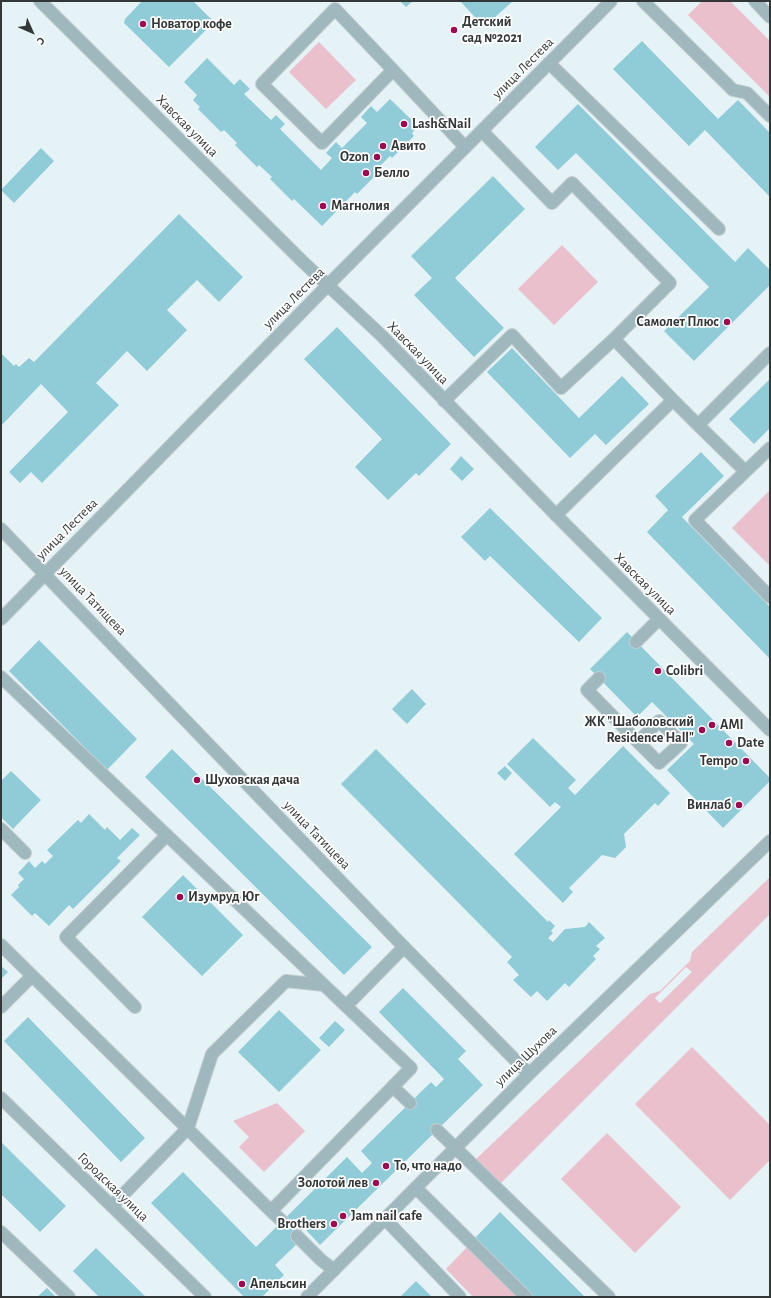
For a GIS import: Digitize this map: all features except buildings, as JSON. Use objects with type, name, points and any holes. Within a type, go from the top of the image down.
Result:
[{"type":"street","name":"Хавская улица","points":[[40,1],[272,231],[383,337],[556,515],[770,730]]},
{"type":"street","name":"улица Лестева","points":[[1,618],[328,285],[611,1]]},
{"type":"street","points":[[643,1],[733,90],[747,93],[770,116]]},
{"type":"street","points":[[755,1],[770,17]]},
{"type":"street","points":[[393,70],[322,143],[262,84],[335,9],[393,70],[465,148]]},
{"type":"street","points":[[550,63],[719,229]]},
{"type":"street","points":[[444,401],[512,336],[562,388],[670,283],[572,183],[552,203],[482,131]]},
{"type":"street","points":[[614,339],[672,400],[745,471]]},
{"type":"street","points":[[698,425],[770,353]]},
{"type":"street","points":[[556,515],[672,400]]},
{"type":"street","points":[[770,448],[695,520],[770,597]]},
{"type":"street","name":"улица Татищева","points":[[1,529],[404,947],[529,1074]]},
{"type":"street","points":[[636,642],[659,619]]},
{"type":"street","points":[[1,677],[411,1068],[271,1211]]},
{"type":"street","points":[[599,678],[587,690],[638,742]]},
{"type":"street","points":[[1,830],[25,853]]},
{"type":"street","points":[[135,1007],[66,937],[167,835]]},
{"type":"street","name":"улица Шухова","points":[[307,1297],[529,1074],[770,840]]},
{"type":"street","points":[[1,945],[282,1221]]},
{"type":"street","points":[[346,1006],[404,947]]},
{"type":"street","points":[[1,1007],[32,976]]},
{"type":"street","points":[[112,1206],[188,1128],[212,1054],[286,981],[324,985]]},
{"type":"street","points":[[393,1087],[410,1103]]},
{"type":"street","name":"Городская улица","points":[[1,1098],[205,1297]]},
{"type":"street","points":[[437,1130],[608,1297]]},
{"type":"street","points":[[416,1188],[526,1297]]},
{"type":"street","points":[[385,1219],[460,1297]]},
{"type":"street","points":[[1,1232],[69,1297]]},
{"type":"street","points":[[297,1236],[321,1260],[334,1270]]},
{"type":"shaded area","points":[[702,1],[730,1],[770,41],[770,97],[688,15]]},
{"type":"shaded area","points":[[319,42],[356,80],[326,109],[289,72]]},
{"type":"shaded area","points":[[562,245],[598,282],[554,325],[518,289]]},
{"type":"shaded area","points":[[770,490],[770,566],[732,528]]},
{"type":"shaded area","points":[[770,877],[770,914],[500,1184],[476,1159],[650,994],[660,991],[690,961],[692,952]],"holes":[[[686,967],[692,972],[660,1003],[655,998]]]},
{"type":"shaded area","points":[[692,1047],[770,1125],[770,1160],[730,1200],[635,1104]]},
{"type":"shaded area","points":[[277,1103],[305,1131],[264,1172],[239,1147],[249,1137],[233,1121]]},
{"type":"shaded area","points":[[607,1133],[681,1207],[635,1253],[561,1179]]},
{"type":"shaded area","points":[[467,1247],[517,1297],[473,1297],[446,1269]]},
{"type":"place","name":"Новатор кофе","points":[[143,24]]},
{"type":"place","name":"Детский сад №2021","points":[[454,30]]},
{"type":"place","name":"Lash&Nail","points":[[404,124]]},
{"type":"place","name":"Авито","points":[[383,146]]},
{"type":"place","name":"Ozon","points":[[377,157]]},
{"type":"place","name":"Белло","points":[[366,173]]},
{"type":"place","name":"Магнолия","points":[[323,206]]},
{"type":"place","name":"Самолет Плюс","points":[[727,322]]},
{"type":"place","name":"Colibri","points":[[658,671]]},
{"type":"place","name":"AMI","points":[[712,725]]},
{"type":"place","name":"ЖК \"Шаболовский Residence Hall\"","points":[[702,730]]},
{"type":"place","name":"Date","points":[[729,743]]},
{"type":"place","name":"Tempo","points":[[746,761]]},
{"type":"place","name":"Шуховская дача","points":[[197,780]]},
{"type":"place","name":"Винлаб","points":[[739,805]]},
{"type":"place","name":"Изумруд Юг","points":[[180,897]]},
{"type":"place","name":"То, что надо","points":[[386,1166]]},
{"type":"place","name":"Золотой лев","points":[[376,1183]]},
{"type":"place","name":"Jam nail cafe","points":[[343,1216]]},
{"type":"place","name":"Brothers","points":[[334,1224]]},
{"type":"place","name":"Апельсин","points":[[242,1284]]}]
